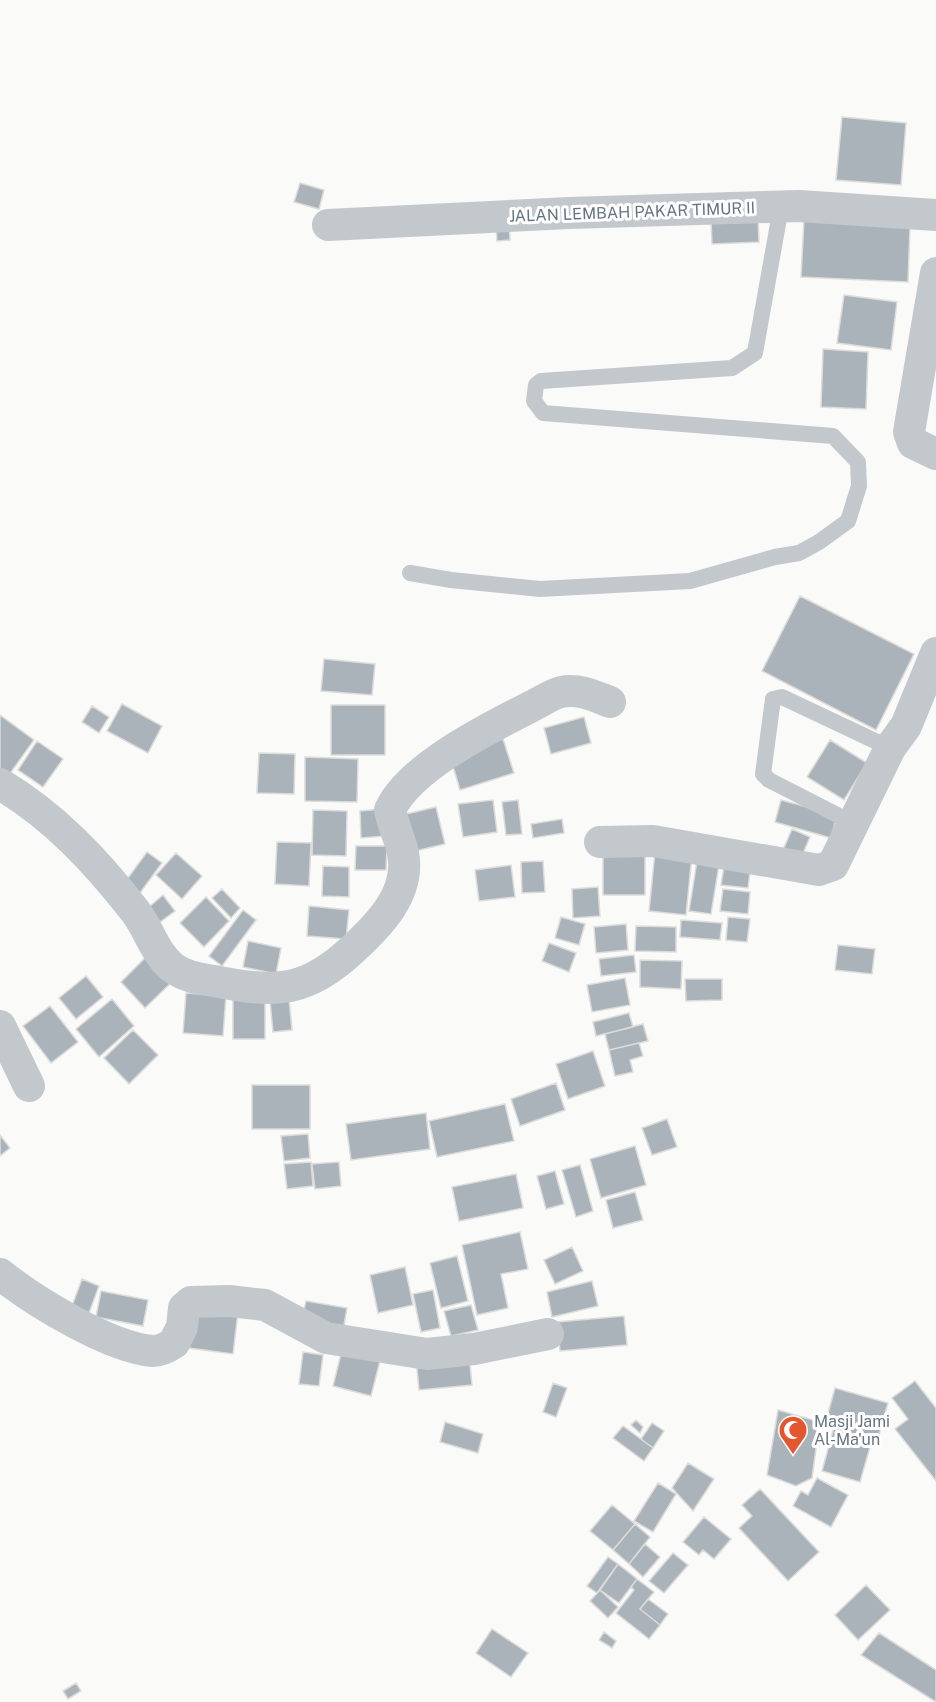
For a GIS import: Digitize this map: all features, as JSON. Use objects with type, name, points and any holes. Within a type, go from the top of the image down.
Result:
[{"type":"street","name":"JALAN LEMBAH PAKAR TIMUR II","points":[[328,225],[569,213],[781,207],[848,207],[936,214]]},
{"type":"street","points":[[936,273],[909,432],[913,443],[936,454]]},
{"type":"street","points":[[600,842],[653,841],[819,870],[833,865],[855,824],[890,748],[906,726],[936,653]]},
{"type":"street","points":[[0,784],[47,814],[82,850],[126,899],[141,919],[157,950],[175,969],[188,976],[204,980],[282,989],[304,982],[350,952],[380,924],[392,906],[402,886],[404,870],[403,854],[390,810],[396,797],[425,770],[467,741],[561,692],[582,692],[610,702]]},
{"type":"street","points":[[0,1026],[29,1086]]},
{"type":"street","points":[[0,1274],[73,1321],[128,1344],[154,1351],[174,1342],[182,1327],[184,1308],[191,1302],[229,1301],[265,1305],[326,1338],[408,1352],[449,1353],[548,1334]]},
{"type":"lane","points":[[410,573],[451,580],[540,589],[690,581],[775,557],[799,554],[848,521],[859,486],[858,462],[833,436],[543,412],[534,402],[536,385],[541,381],[732,368],[746,361],[755,353],[781,207]]},
{"type":"lane","points":[[855,824],[769,780],[763,774],[773,699],[782,697],[890,748]]},
{"type":"building","points":[[842,117],[906,123],[901,185],[836,180]]},
{"type":"building","points":[[300,183],[324,190],[319,209],[294,202]]},
{"type":"building","points":[[758,218],[759,242],[712,244],[711,220]]},
{"type":"building","points":[[804,220],[910,225],[908,282],[801,277]]},
{"type":"building","points":[[509,224],[510,240],[497,241],[496,225]]},
{"type":"building","points":[[844,295],[897,302],[891,350],[837,343]]},
{"type":"building","points":[[823,349],[868,352],[866,409],[821,407]]},
{"type":"building","points":[[800,596],[914,654],[876,730],[762,671]]},
{"type":"building","points":[[324,659],[375,664],[372,695],[321,691]]},
{"type":"building","points":[[122,704],[162,726],[148,753],[107,731]]},
{"type":"building","points":[[331,705],[385,705],[385,755],[331,755]]},
{"type":"building","points":[[92,706],[109,717],[99,733],[82,722]]},
{"type":"building","points":[[0,715],[34,740],[6,779],[0,774]]},
{"type":"building","points":[[584,717],[591,743],[551,754],[544,728]]},
{"type":"building","points":[[503,739],[514,773],[460,790],[450,756]]},
{"type":"building","points":[[830,740],[867,763],[844,800],[807,777]]},
{"type":"building","points":[[37,741],[63,759],[43,787],[18,770]]},
{"type":"building","points":[[259,753],[295,754],[294,794],[257,793]]},
{"type":"building","points":[[305,757],[358,759],[357,802],[305,801]]},
{"type":"building","points":[[493,800],[497,832],[463,837],[458,804]]},
{"type":"building","points":[[518,800],[522,834],[506,835],[502,802]]},
{"type":"building","points":[[781,800],[837,815],[831,838],[775,822]]},
{"type":"building","points":[[436,807],[445,844],[411,852],[402,815]]},
{"type":"building","points":[[383,809],[385,836],[361,838],[360,811]]},
{"type":"building","points":[[313,810],[347,811],[346,856],[312,855]]},
{"type":"building","points":[[562,819],[564,833],[533,838],[531,824]]},
{"type":"building","points":[[792,829],[810,837],[801,858],[783,850]]},
{"type":"building","points":[[277,842],[311,843],[309,886],[275,884]]},
{"type":"building","points":[[356,846],[387,846],[386,870],[355,870]]},
{"type":"building","points":[[147,852],[162,863],[140,893],[125,882]]},
{"type":"building","points":[[603,852],[645,852],[645,895],[603,895]]},
{"type":"building","points":[[655,852],[692,855],[686,915],[649,911]]},
{"type":"building","points":[[176,853],[202,876],[182,899],[156,875]]},
{"type":"building","points":[[698,855],[720,859],[711,914],[689,911]]},
{"type":"building","points":[[725,860],[751,864],[748,888],[721,885]]},
{"type":"building","points":[[543,861],[545,892],[522,893],[521,862]]},
{"type":"building","points":[[511,865],[515,897],[479,901],[475,870]]},
{"type":"building","points":[[323,866],[349,867],[349,897],[322,896]]},
{"type":"building","points":[[598,887],[600,916],[573,918],[572,889]]},
{"type":"building","points":[[222,889],[240,908],[231,918],[212,898]]},
{"type":"building","points":[[723,889],[750,892],[748,914],[720,911]]},
{"type":"building","points":[[163,895],[175,911],[160,922],[149,907]]},
{"type":"building","points":[[206,897],[229,921],[204,947],[180,923]]},
{"type":"building","points":[[309,906],[349,910],[346,939],[307,936]]},
{"type":"building","points":[[243,910],[256,920],[222,966],[209,956]]},
{"type":"building","points":[[561,917],[585,924],[579,945],[555,938]]},
{"type":"building","points":[[728,917],[750,919],[747,942],[726,940]]},
{"type":"building","points":[[681,920],[722,923],[720,940],[680,937]]},
{"type":"building","points":[[626,924],[628,950],[596,953],[594,927]]},
{"type":"building","points":[[636,926],[676,927],[676,952],[635,951]]},
{"type":"building","points":[[248,941],[281,948],[276,974],[243,967]]},
{"type":"building","points":[[549,943],[576,953],[569,972],[542,961]]},
{"type":"building","points":[[838,945],[875,949],[872,974],[835,970]]},
{"type":"building","points":[[151,952],[176,978],[145,1008],[121,982]]},
{"type":"building","points":[[634,955],[636,972],[601,976],[599,959]]},
{"type":"building","points":[[640,960],[682,961],[681,989],[640,987]]},
{"type":"building","points":[[86,976],[103,997],[76,1019],[59,998]]},
{"type":"building","points":[[625,978],[630,1005],[592,1012],[587,985]]},
{"type":"building","points":[[685,979],[722,979],[722,1000],[686,1001]]},
{"type":"building","points":[[186,993],[226,996],[223,1036],[183,1033]]},
{"type":"building","points":[[233,998],[265,998],[265,1039],[233,1039]]},
{"type":"building","points":[[112,999],[134,1026],[99,1057],[76,1029]]},
{"type":"building","points":[[289,999],[292,1030],[273,1032],[270,1001]]},
{"type":"building","points":[[50,1006],[78,1042],[51,1063],[23,1026]]},
{"type":"building","points":[[629,1013],[633,1027],[596,1036],[593,1022]]},
{"type":"building","points":[[643,1024],[648,1041],[609,1050],[605,1034]]},
{"type":"building","points":[[133,1030],[158,1055],[129,1084],[104,1058]]},
{"type":"building","points":[[639,1043],[643,1056],[630,1060],[633,1072],[615,1076],[609,1050]]},
{"type":"building","points":[[593,1051],[605,1086],[568,1099],[556,1064]]},
{"type":"building","points":[[556,1083],[565,1110],[520,1126],[511,1099]]},
{"type":"building","points":[[252,1085],[310,1085],[310,1129],[252,1129]]},
{"type":"building","points":[[505,1104],[514,1141],[437,1157],[429,1121]]},
{"type":"building","points":[[426,1113],[430,1149],[351,1160],[346,1124]]},
{"type":"building","points":[[667,1119],[677,1147],[652,1155],[642,1128]]},
{"type":"building","points":[[308,1134],[310,1158],[284,1161],[281,1136]]},
{"type":"building","points":[[0,1135],[10,1148],[0,1156]]},
{"type":"building","points":[[635,1146],[646,1185],[601,1198],[590,1159]]},
{"type":"building","points":[[311,1162],[313,1186],[287,1189],[284,1164]]},
{"type":"building","points":[[339,1162],[341,1186],[315,1189],[312,1164]]},
{"type":"building","points":[[580,1165],[593,1211],[576,1217],[562,1170]]},
{"type":"building","points":[[555,1171],[564,1204],[546,1209],[537,1176]]},
{"type":"building","points":[[516,1174],[523,1208],[459,1221],[452,1187]]},
{"type":"building","points":[[635,1192],[643,1220],[613,1228],[606,1200]]},
{"type":"building","points":[[520,1232],[528,1269],[501,1274],[508,1308],[477,1315],[462,1245]]},
{"type":"building","points":[[572,1247],[583,1271],[555,1284],[544,1260]]},
{"type":"building","points":[[457,1256],[468,1301],[441,1308],[430,1263]]},
{"type":"building","points":[[405,1267],[413,1305],[378,1313],[370,1275]]},
{"type":"building","points":[[82,1279],[99,1286],[89,1313],[72,1306]]},
{"type":"building","points":[[592,1281],[598,1306],[552,1317],[547,1292]]},
{"type":"building","points":[[433,1290],[440,1328],[421,1332],[413,1294]]},
{"type":"building","points":[[101,1291],[148,1300],[143,1326],[96,1317]]},
{"type":"building","points":[[306,1301],[347,1308],[343,1331],[301,1323]]},
{"type":"building","points":[[471,1305],[478,1330],[451,1336],[444,1311]]},
{"type":"building","points":[[187,1308],[238,1312],[233,1354],[182,1347]]},
{"type":"building","points":[[624,1316],[627,1345],[560,1351],[557,1322]]},
{"type":"building","points":[[342,1350],[380,1361],[371,1396],[333,1386]]},
{"type":"building","points":[[303,1352],[323,1355],[319,1386],[299,1384]]},
{"type":"building","points":[[469,1355],[472,1385],[419,1390],[416,1359]]},
{"type":"building","points":[[915,1381],[936,1408],[936,1481],[895,1429],[908,1419],[892,1398]]},
{"type":"building","points":[[553,1383],[567,1388],[556,1417],[543,1412]]},
{"type":"building","points":[[835,1388],[888,1403],[877,1442],[872,1440],[860,1482],[822,1471],[834,1427],[825,1424]]},
{"type":"building","name":"Masji Jami Al-Ma'un","points":[[778,1410],[813,1420],[818,1434],[812,1478],[796,1486],[767,1475]]},
{"type":"building","points":[[636,1420],[643,1427],[640,1433],[631,1425]]},
{"type":"building","points":[[445,1422],[483,1434],[478,1453],[440,1442]]},
{"type":"building","points":[[652,1423],[664,1431],[653,1448],[641,1439]]},
{"type":"building","points":[[623,1426],[653,1448],[644,1461],[613,1438]]},
{"type":"building","points":[[688,1463],[714,1479],[693,1511],[672,1488]]},
{"type":"building","points":[[817,1478],[848,1495],[831,1527],[793,1506],[801,1491],[808,1495]]},
{"type":"building","points":[[658,1483],[676,1494],[653,1532],[634,1521]]},
{"type":"building","points":[[760,1489],[819,1552],[788,1581],[739,1528],[752,1516],[742,1505]]},
{"type":"building","points":[[612,1505],[635,1524],[613,1550],[590,1531]]},
{"type":"building","points":[[704,1517],[731,1539],[714,1559],[703,1550],[699,1555],[683,1542]]},
{"type":"building","points":[[635,1524],[650,1537],[629,1564],[613,1550]]},
{"type":"building","points":[[645,1544],[660,1557],[643,1577],[629,1564]]},
{"type":"building","points":[[673,1553],[688,1565],[664,1593],[649,1581]]},
{"type":"building","points":[[608,1557],[618,1564],[597,1593],[587,1586]]},
{"type":"building","points":[[618,1564],[637,1579],[619,1603],[600,1590]]},
{"type":"building","points":[[637,1579],[654,1592],[640,1609],[660,1625],[649,1639],[616,1613],[634,1590],[631,1587]]},
{"type":"building","points":[[866,1585],[890,1610],[858,1640],[835,1615]]},
{"type":"building","points":[[600,1590],[618,1607],[608,1618],[590,1601]]},
{"type":"building","points":[[648,1599],[668,1614],[660,1625],[640,1609]]},
{"type":"building","points":[[492,1629],[528,1653],[511,1677],[476,1653]]},
{"type":"building","points":[[604,1632],[616,1641],[612,1648],[599,1640]]},
{"type":"building","points":[[879,1633],[936,1670],[936,1702],[861,1655]]},
{"type":"building","points":[[76,1683],[81,1691],[68,1699],[63,1691]]},
{"type":"place","name":"Masji Jami Al-Ma'un","points":[[793,1456]]}]
